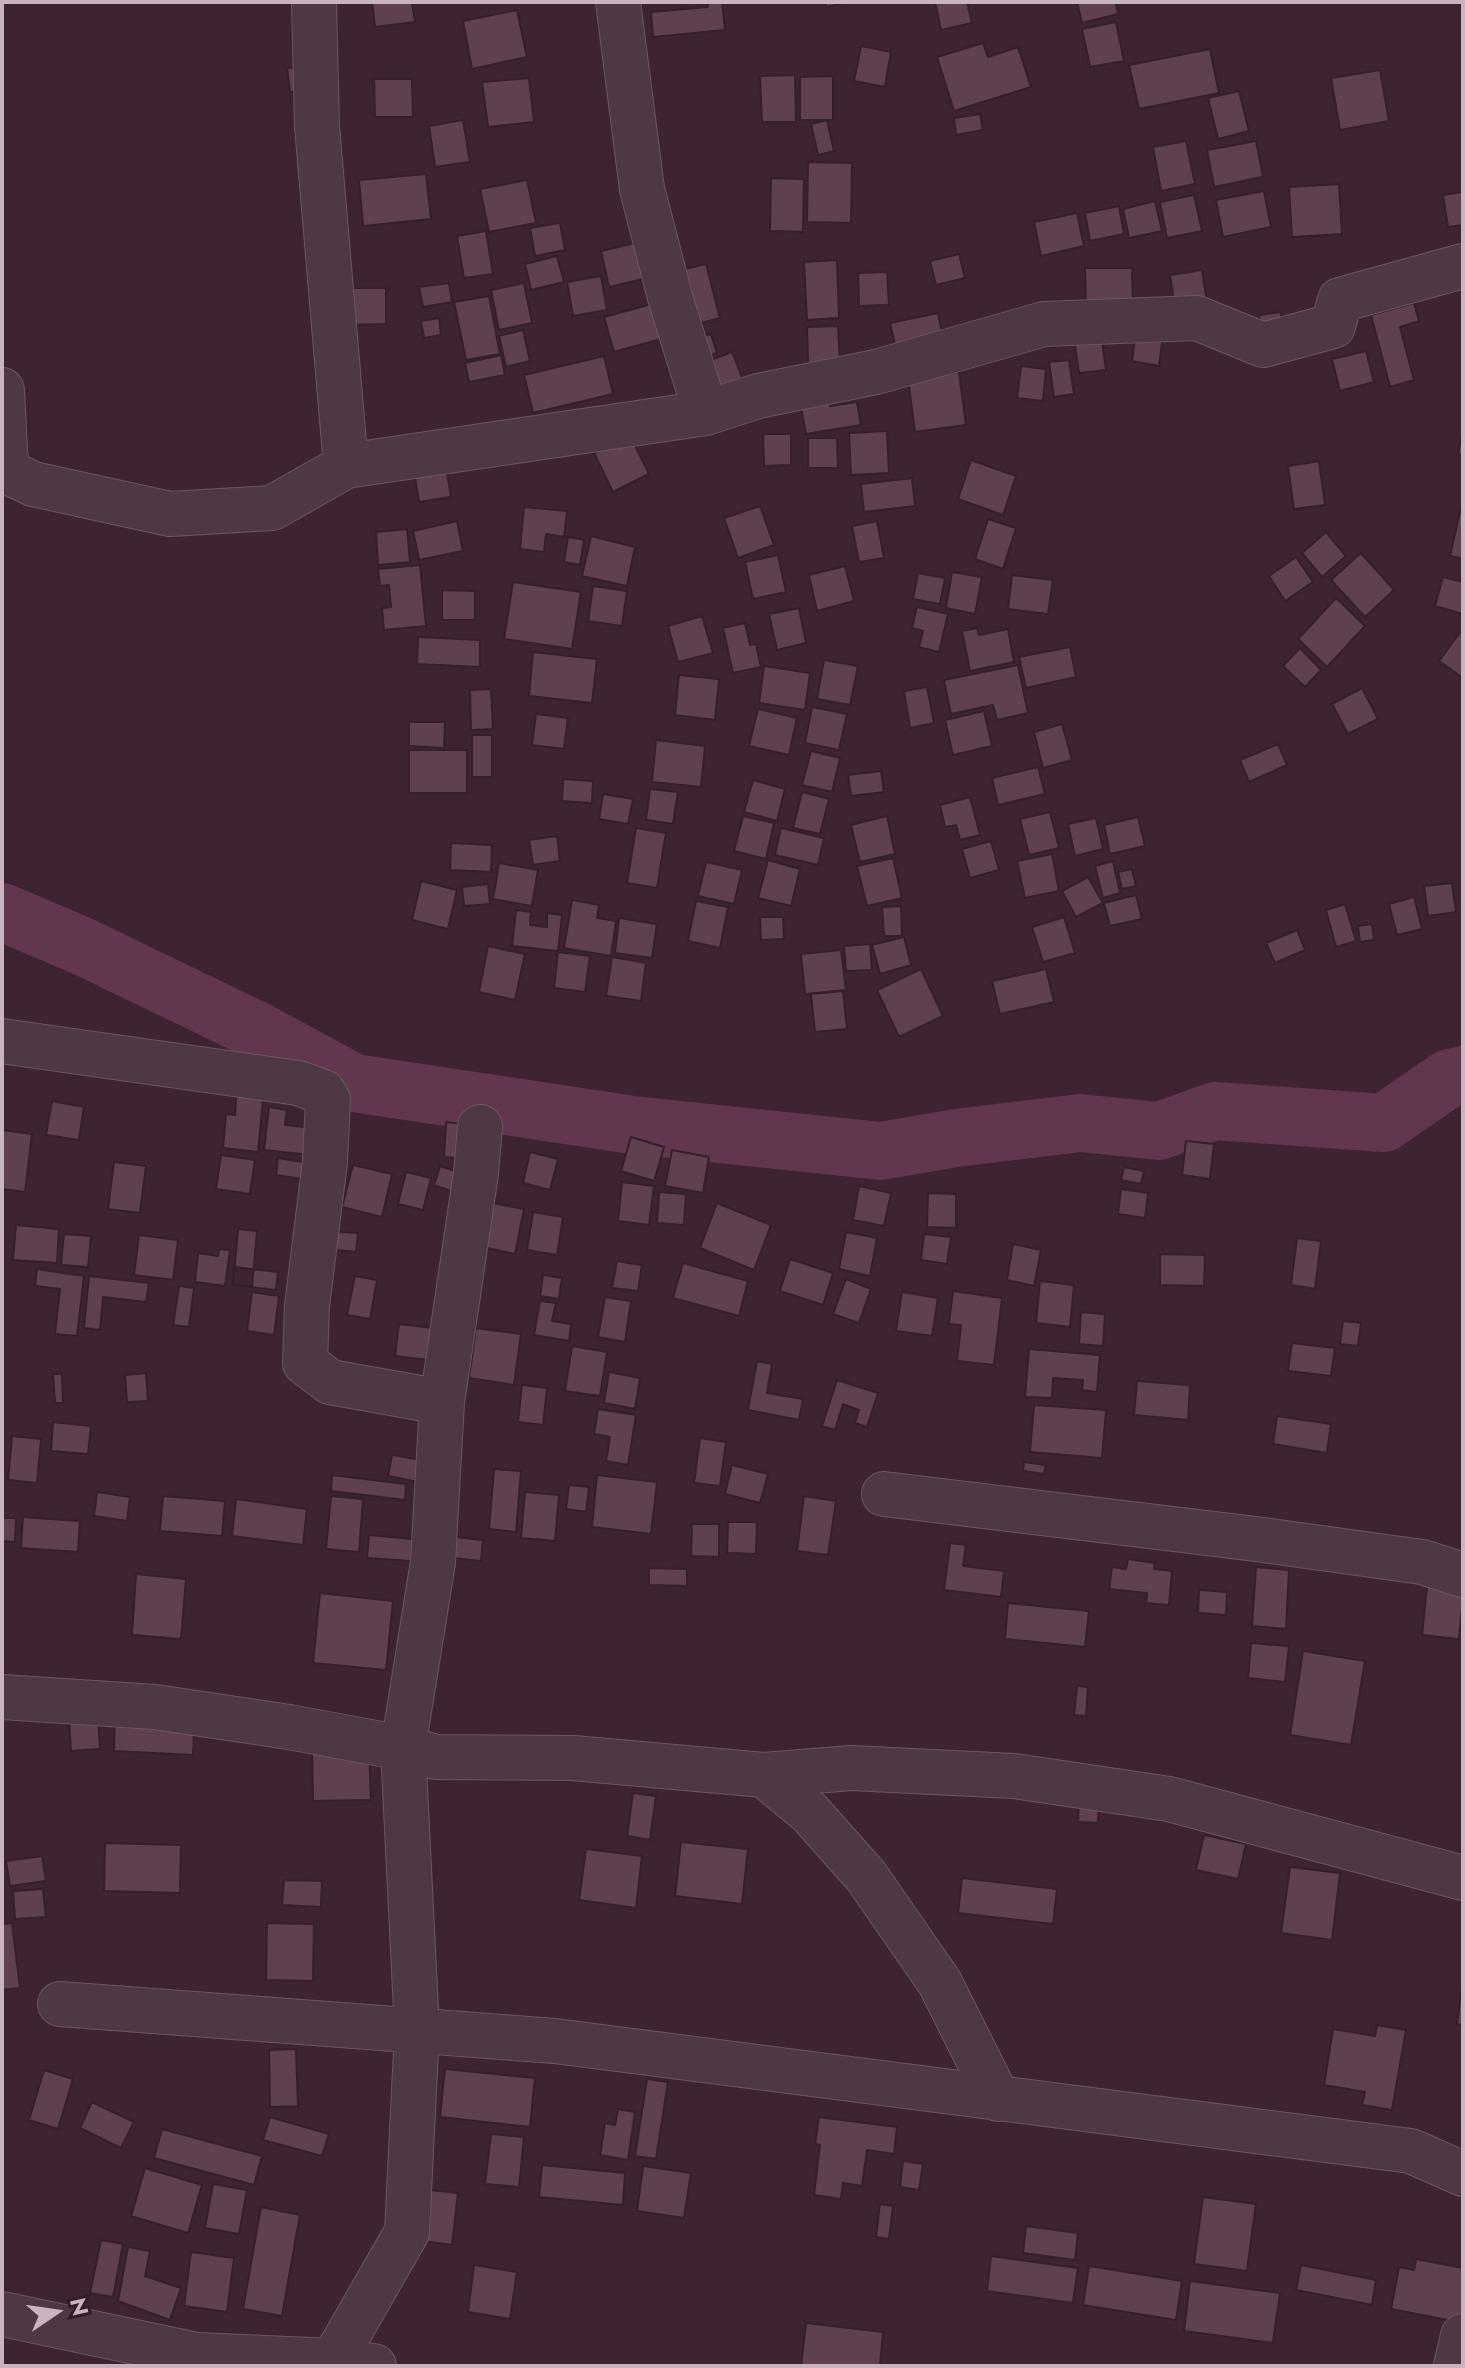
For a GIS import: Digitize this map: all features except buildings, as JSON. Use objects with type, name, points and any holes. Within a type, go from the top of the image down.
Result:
[{"type":"street","points":[[314,2],[317,126],[346,466]]},
{"type":"street","points":[[618,2],[642,189],[670,297],[706,413]]},
{"type":"street","points":[[2,390],[8,472],[33,484],[170,514],[272,508],[346,466],[706,413],[758,396],[876,372],[1044,324],[1197,318],[1263,345],[1333,326],[1340,300],[1463,266]]},
{"type":"street","points":[[2,1041],[298,1083],[323,1092],[328,1100],[325,1161],[307,1306],[305,1363],[330,1382],[442,1402]]},
{"type":"street","points":[[2,2314],[197,2355],[353,2363],[407,2232],[417,2030],[403,1748],[433,1562],[442,1402],[480,1127]]},
{"type":"street","points":[[884,1494],[1422,1562],[1463,1575]]},
{"type":"street","points":[[2,1697],[155,1707],[289,1727],[436,1757],[573,1758],[764,1775],[851,1768],[1014,1776],[1169,1799],[1463,1878]]},
{"type":"street","points":[[764,1775],[810,1813],[866,1876],[940,1983],[998,2099]]},
{"type":"street","points":[[60,2004],[555,2041],[1411,2151],[1463,2174]]},
{"type":"street","points":[[1456,2366],[1463,2336]]},
{"type":"waterway","points":[[2,912],[82,946],[256,1030],[354,1083],[633,1125],[881,1151],[956,1138],[1080,1123],[1159,1131],[1215,1111],[1384,1123],[1449,1078],[1463,1075]]}]
